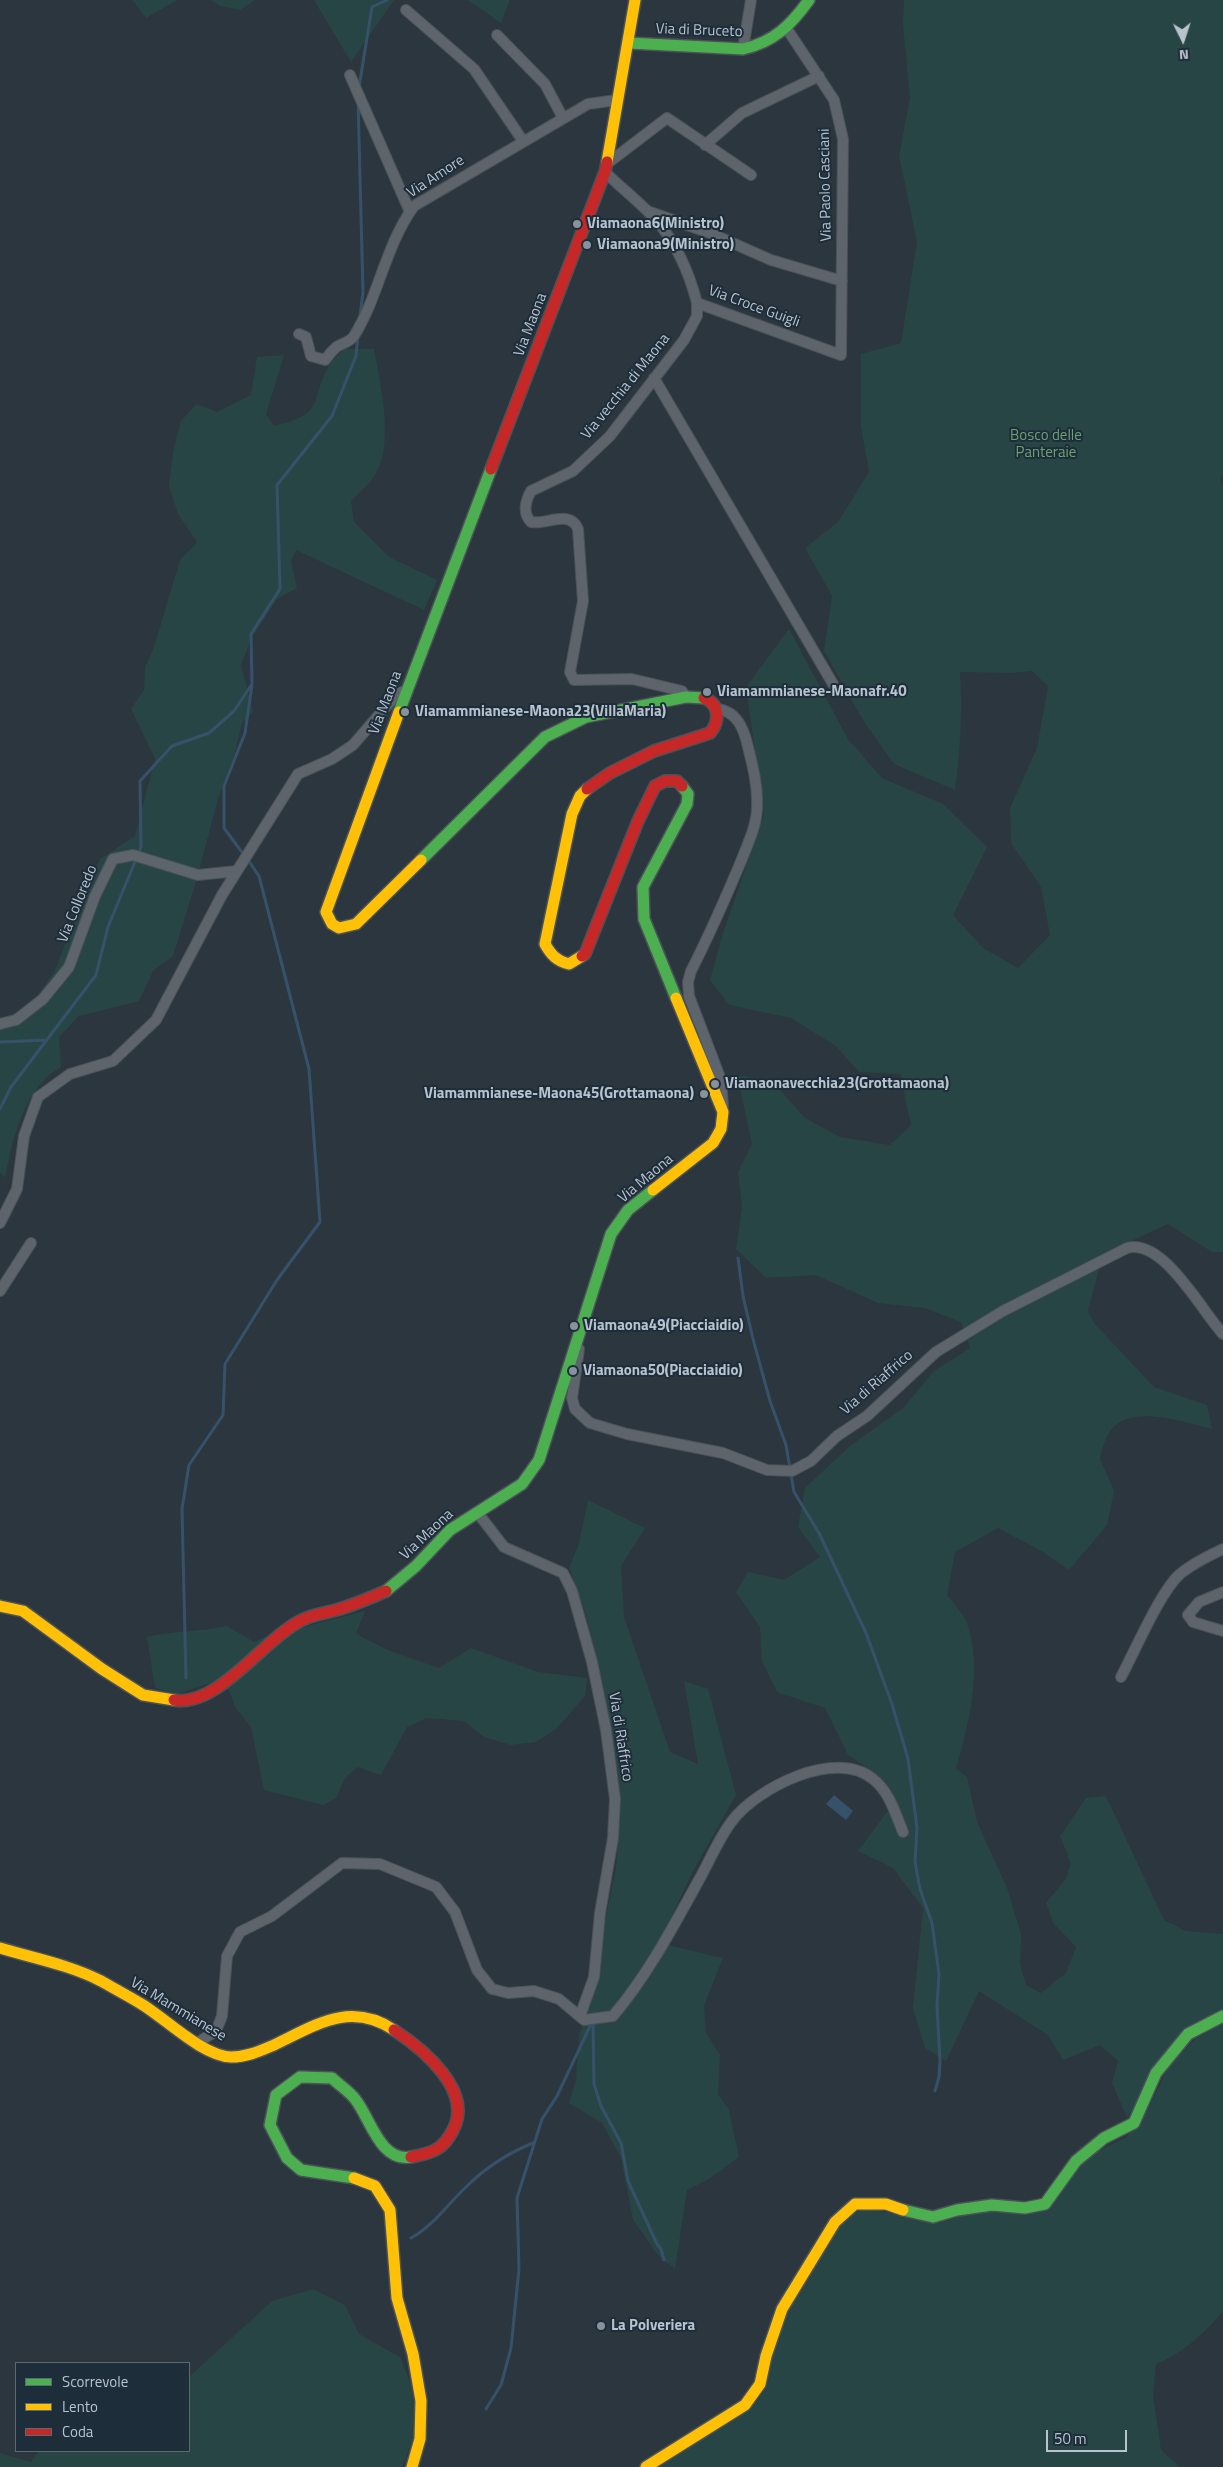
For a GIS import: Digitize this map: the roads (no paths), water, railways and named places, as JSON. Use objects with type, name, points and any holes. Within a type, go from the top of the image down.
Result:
[{"type":"main road","name":"Via Maona","points":[[635,0],[606,168],[327,904],[326,912],[329,921],[339,928],[356,924],[544,737],[586,717],[686,697],[706,698],[717,709]]},
{"type":"main road","name":"Via di Bruceto","points":[[629,42],[743,49],[768,43],[787,29],[809,0]]},
{"type":"main road","points":[[717,709],[716,722],[709,733],[650,752],[595,783],[581,795],[572,814],[545,944],[550,954],[558,961],[569,964],[585,954],[638,821],[655,786],[666,781],[677,781],[682,785],[688,794],[687,804],[643,887],[644,919],[723,1112]]},
{"type":"main road","name":"Via Maona","points":[[0,1606],[23,1611],[102,1669],[143,1695],[184,1702],[215,1690],[279,1634],[301,1620],[359,1603],[387,1592],[416,1566],[450,1530],[522,1484],[532,1472],[539,1460],[612,1234],[628,1210],[713,1144],[721,1129],[723,1112]]},
{"type":"main road","name":"Via Mammianese","points":[[0,1948],[76,1970],[99,1980],[143,2005],[197,2043],[214,2052],[230,2057],[254,2054],[324,2022],[344,2016],[364,2016],[380,2021],[414,2043],[444,2074],[458,2100],[457,2122],[446,2144],[426,2154],[405,2158],[385,2149],[355,2099],[332,2078],[300,2077],[276,2095],[270,2125],[287,2158],[301,2170],[351,2177],[375,2186],[390,2210],[397,2298],[412,2354],[421,2401],[420,2439],[412,2467]]},
{"type":"main road","points":[[646,2467],[745,2405],[760,2384],[766,2356],[782,2309],[835,2222],[855,2204],[886,2204],[912,2213],[933,2217],[957,2210],[992,2205],[1025,2208],[1045,2204],[1076,2161],[1104,2138],[1134,2123],[1156,2073],[1188,2034],[1223,2016]]},
{"type":"street","points":[[743,49],[751,0]]},
{"type":"street","points":[[406,10],[474,69],[523,142]]},
{"type":"street","name":"Via Paolo Casciani","points":[[787,29],[834,100],[843,139],[841,354]]},
{"type":"street","points":[[497,35],[545,84],[563,118]]},
{"type":"street","points":[[350,76],[410,212]]},
{"type":"street","points":[[705,145],[742,113],[819,76]]},
{"type":"street","name":"Via Amore","points":[[300,334],[306,337],[311,356],[324,360],[336,347],[352,338],[364,318],[385,262],[405,219],[414,206],[588,104],[617,100]]},
{"type":"street","points":[[606,168],[667,118],[751,175]]},
{"type":"street","name":"Via Croce Guigli","points":[[606,168],[655,219],[675,245],[690,278],[697,302],[841,354]]},
{"type":"street","points":[[647,212],[710,233],[771,260],[842,281]]},
{"type":"street","name":"Via vecchia di Maona","points":[[686,697],[682,691],[632,680],[574,680],[570,672],[583,601],[578,529],[572,520],[564,518],[534,523],[528,520],[526,503],[531,490],[573,471],[610,436],[694,323],[698,309],[697,302]]},
{"type":"street","points":[[654,378],[833,684]]},
{"type":"street","points":[[0,1223],[17,1189],[24,1136],[38,1097],[70,1074],[113,1061],[156,1020],[222,895],[298,774],[332,759],[353,745],[397,694],[407,690]]},
{"type":"street","name":"Via Maona","points":[[717,709],[727,710],[745,732],[754,773],[758,809],[753,831],[712,929],[691,971],[688,982],[689,996],[721,1080],[723,1112]]},
{"type":"street","name":"Via Colloredo","points":[[0,1024],[16,1020],[43,999],[69,967],[94,896],[113,859],[132,855],[198,875],[237,871]]},
{"type":"street","points":[[0,1291],[31,1243]]},
{"type":"street","name":"Via di Riaffrico","points":[[578,1343],[579,1356],[572,1387],[572,1398],[575,1409],[590,1423],[627,1434],[723,1453],[767,1470],[792,1471],[811,1461],[837,1436],[867,1416],[936,1352],[1003,1311],[1136,1245],[1144,1248],[1170,1266],[1223,1334]]},
{"type":"street","name":"Via di Riaffrico","points":[[476,1512],[504,1547],[563,1573],[572,1591],[587,1644],[604,1720],[615,1799],[613,1838],[600,1913],[594,1977],[580,2016]]},
{"type":"street","points":[[1121,1677],[1158,1606],[1180,1574],[1223,1549]]},
{"type":"street","points":[[1223,1592],[1199,1602],[1188,1615],[1193,1622],[1223,1632]]},
{"type":"street","points":[[197,2043],[216,2031],[222,2016],[227,1956],[240,1932],[272,1916],[342,1863],[380,1864],[436,1887],[455,1912],[477,1970],[492,1989],[508,1993],[534,1991],[559,1999],[584,2020],[613,2016],[623,2005],[659,1951],[732,1821],[761,1794],[809,1772],[832,1768],[856,1770],[873,1779],[887,1796],[903,1832]]},
{"type":"water","points":[[834,1795],[853,1811],[846,1820],[826,1804]]},
{"type":"waterway","points":[[359,87],[372,7],[387,0]]},
{"type":"waterway","points":[[358,100],[363,292],[360,316]]},
{"type":"waterway","points":[[0,1109],[11,1087],[96,975],[108,927],[141,847],[140,781],[172,746],[209,733],[234,711],[252,684],[251,634],[280,589],[277,485],[332,416],[356,356],[358,335]]},
{"type":"waterway","points":[[244,855],[224,828],[224,786],[245,733],[252,685]]},
{"type":"waterway","points":[[186,1678],[182,1509],[189,1465],[223,1415],[225,1364],[277,1280],[320,1222],[309,1069],[259,876],[248,860]]},
{"type":"waterway","points":[[0,1042],[47,1040]]},
{"type":"waterway","points":[[738,1258],[743,1296],[753,1339],[770,1401],[786,1445],[794,1492],[819,1533],[866,1633],[892,1704],[908,1759],[917,1828],[915,1862],[920,1889],[932,1923],[939,1974],[937,2006],[940,2061],[939,2077],[935,2091]]},
{"type":"waterway","points":[[486,2409],[501,2385],[511,2348],[519,2269],[517,2198],[542,2119],[557,2096],[592,2022]]},
{"type":"waterway","points":[[593,2024],[594,2084],[601,2106],[621,2143],[628,2181],[661,2249],[664,2260]]},
{"type":"waterway","points":[[411,2238],[433,2221],[480,2174],[497,2162],[533,2143]]},
{"type":"place","name":"Viamaona6(Ministro)","points":[[577,224]]},
{"type":"place","name":"Viamaona9(Ministro)","points":[[587,245]]},
{"type":"place","name":"Viamammianese-Maonafr.40","points":[[707,692]]},
{"type":"place","name":"Viamammianese-Maona23(VillaMaria)","points":[[405,712]]},
{"type":"place","name":"Viamaonavecchia23(Grottamaona)","points":[[715,1084]]},
{"type":"place","name":"Viamammianese-Maona45(Grottamaona)","points":[[704,1094]]},
{"type":"place","name":"Viamaona49(Piacciaidio)","points":[[574,1326]]},
{"type":"place","name":"Viamaona50(Piacciaidio)","points":[[573,1371]]},
{"type":"place","name":"La Polveriera","points":[[601,2326]]},
{"type":"park label","name":"Bosco delle Panteraie","points":[[1046,444]]}]
